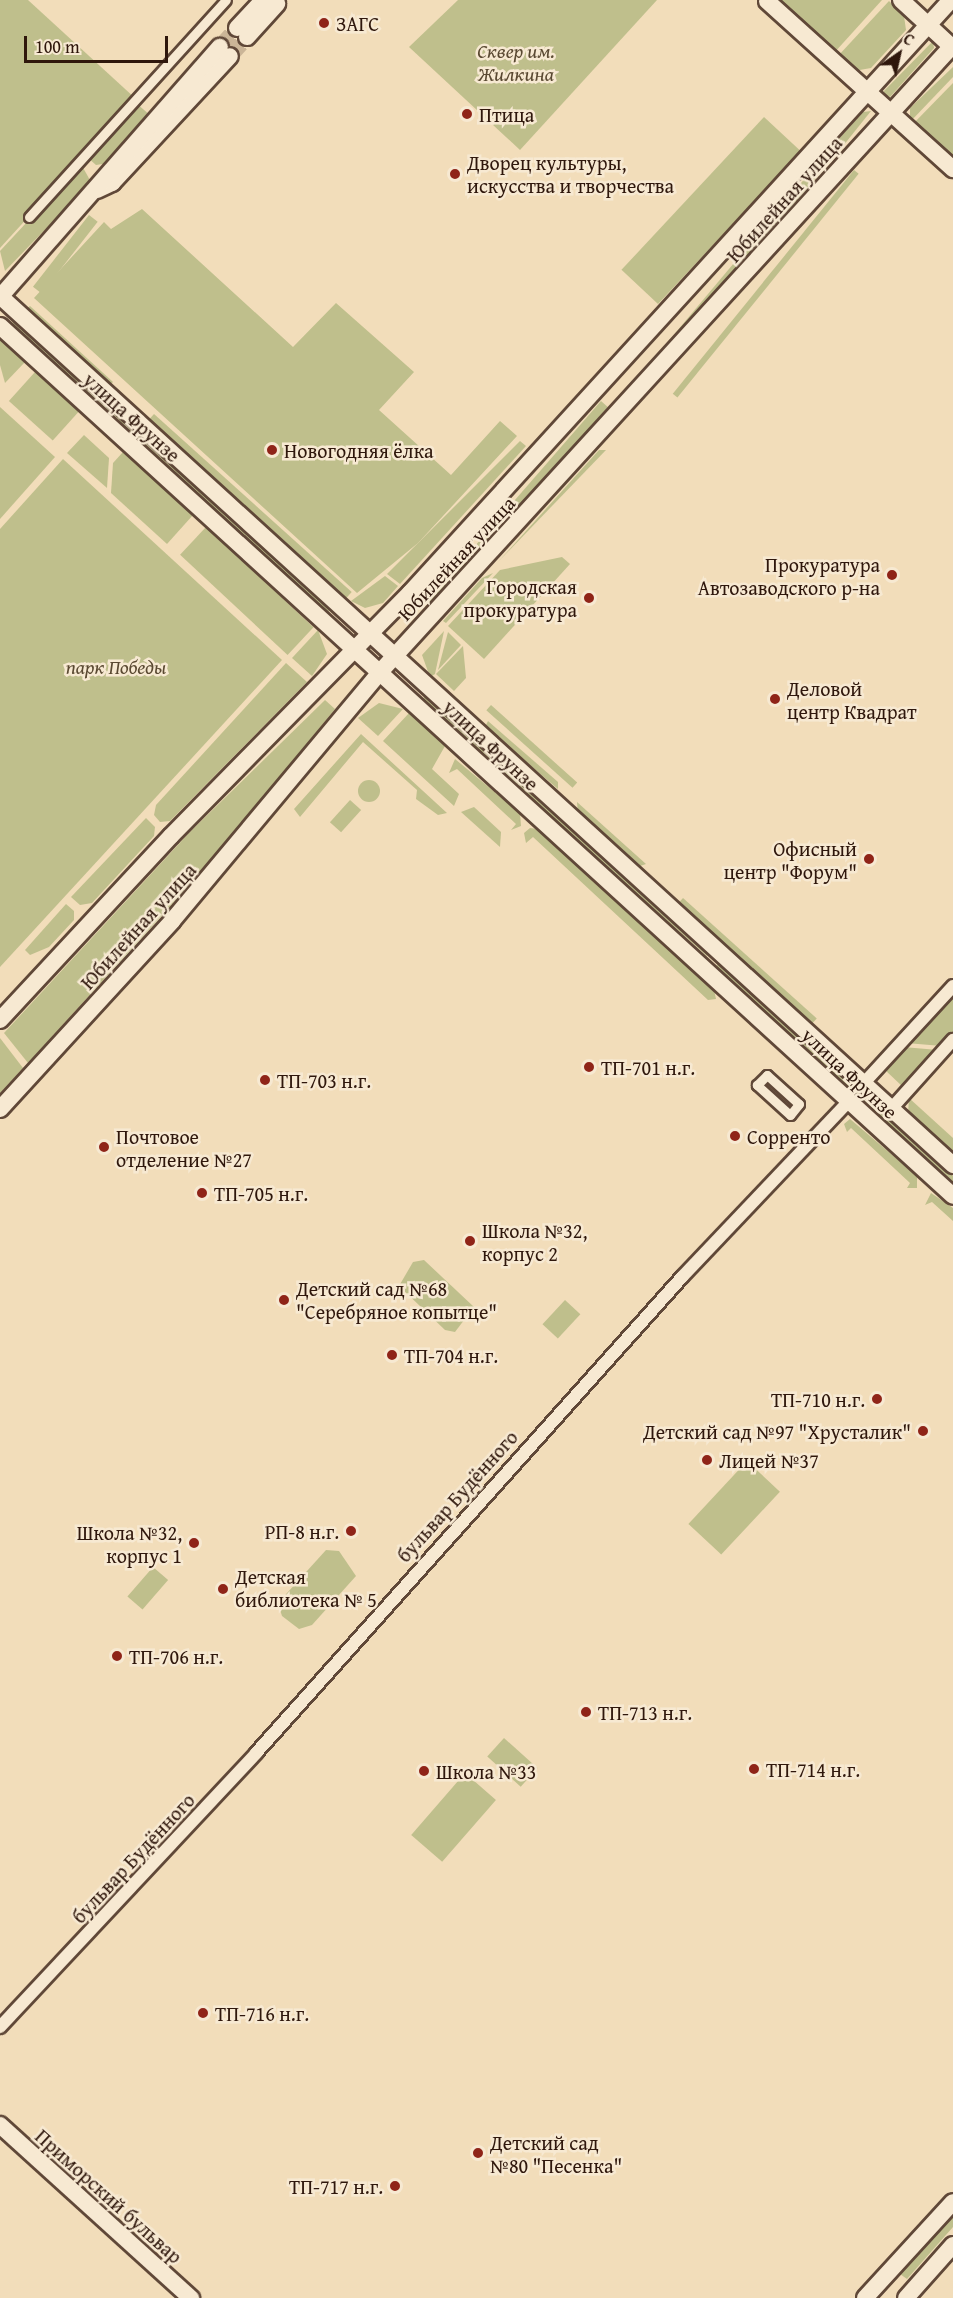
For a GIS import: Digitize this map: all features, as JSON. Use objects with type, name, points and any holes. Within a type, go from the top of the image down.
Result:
[{"type":"main road","points":[[901,0],[952,46]]},
{"type":"main road","name":"Юбилейная улица","points":[[0,1020],[171,836],[371,634],[951,0]]},
{"type":"main road","points":[[765,1],[953,169]]},
{"type":"main road","points":[[242,33],[270,2]]},
{"type":"main road","name":"Юбилейная улица","points":[[0,1108],[179,913],[381,671],[952,46]]},
{"type":"main road","points":[[0,296],[97,190],[104,174],[225,52]]},
{"type":"main road","name":"улица Фрунзе","points":[[0,296],[953,1165]]},
{"type":"main road","name":"улица Фрунзе","points":[[0,326],[952,1194]]},
{"type":"main road","points":[[705,969],[720,953]]},
{"type":"main road","name":"Приморский бульвар","points":[[0,2125],[191,2298]]},
{"type":"main road","points":[[0,2138],[176,2298]]},
{"type":"main road","points":[[865,2298],[953,2202]]},
{"type":"main road","points":[[906,2298],[953,2246]]},
{"type":"street","points":[[29,217],[226,0]]},
{"type":"street","points":[[864,1084],[953,986]]},
{"type":"street","points":[[891,1109],[953,1041]]},
{"type":"street","points":[[767,1075],[799,1104],[790,1115],[757,1085],[767,1075]]},
{"type":"street","name":"бульвар Будённого","points":[[0,2027],[252,1757],[682,1277],[849,1101]]},
{"type":"green space","points":[[0,0],[28,0],[136,99],[0,248]]},
{"type":"green space","name":"Сквер им. Жилкина","points":[[458,0],[657,0],[520,150],[409,47]]},
{"type":"green space","points":[[777,0],[882,0],[834,53]]},
{"type":"green space","points":[[889,1],[904,16],[906,30],[871,68],[854,71],[838,56]]},
{"type":"green space","points":[[933,41],[934,48],[890,97],[881,94]]},
{"type":"green space","points":[[953,67],[953,77],[910,122],[910,108]]},
{"type":"green space","points":[[953,83],[953,162],[912,125]]},
{"type":"green space","points":[[136,103],[151,116],[109,163],[96,165],[87,157]]},
{"type":"green space","points":[[871,111],[843,146],[837,141],[863,112]]},
{"type":"green space","points":[[764,117],[801,151],[658,304],[621,270]]},
{"type":"green space","points":[[833,145],[839,150],[621,410],[615,405]]},
{"type":"green space","points":[[81,164],[91,182],[5,271],[0,251]]},
{"type":"green space","points":[[854,170],[859,174],[677,398],[673,394]]},
{"type":"green space","points":[[142,209],[293,347],[336,303],[414,372],[379,410],[451,475],[500,421],[517,436],[418,543],[357,593],[34,298],[104,222],[111,229]]},
{"type":"green space","points":[[89,215],[98,222],[42,293],[33,287]]},
{"type":"green space","points":[[30,306],[113,382],[110,385],[26,309]]},
{"type":"green space","points":[[15,320],[333,606],[328,612],[10,326]]},
{"type":"green space","points":[[0,340],[25,362],[5,383],[0,365]]},
{"type":"green space","points":[[35,372],[79,411],[53,440],[9,401]]},
{"type":"green space","points":[[601,401],[608,407],[434,607],[427,601]]},
{"type":"green space","points":[[0,407],[55,457],[0,519]]},
{"type":"green space","points":[[154,414],[352,592],[346,599],[148,421]]},
{"type":"green space","points":[[84,435],[109,458],[107,488],[67,453]]},
{"type":"green space","points":[[520,441],[526,446],[400,584],[387,574]]},
{"type":"green space","points":[[599,450],[606,450],[498,562]]},
{"type":"green space","points":[[123,452],[193,515],[167,544],[111,493],[113,463]]},
{"type":"green space","name":"парк Победы","points":[[63,459],[282,660],[0,967],[0,529]]},
{"type":"green space","points":[[206,527],[314,627],[288,655],[180,555]]},
{"type":"green space","points":[[562,557],[570,564],[484,659],[448,626],[500,570]]},
{"type":"green space","points":[[493,573],[446,623],[443,621],[482,578]]},
{"type":"green space","points":[[385,576],[398,586],[383,603],[365,608],[351,601]]},
{"type":"green space","points":[[318,630],[327,654],[312,676],[292,658]]},
{"type":"green space","points":[[444,631],[435,674],[430,677],[422,655]]},
{"type":"green space","points":[[448,632],[461,645],[438,670]]},
{"type":"green space","points":[[463,646],[466,678],[454,691],[436,674]]},
{"type":"green space","points":[[286,663],[307,682],[170,821],[160,822],[154,815],[156,805]]},
{"type":"green space","points":[[426,695],[707,951],[707,956],[421,701]]},
{"type":"green space","points":[[325,700],[335,709],[216,856],[28,1063],[4,1033],[188,834]]},
{"type":"green space","points":[[379,703],[403,709],[378,736],[358,718]]},
{"type":"green space","points":[[491,705],[577,783],[573,788],[486,710]]},
{"type":"green space","points":[[410,712],[445,746],[432,769],[459,794],[454,806],[383,741]]},
{"type":"green space","points":[[488,721],[558,782],[558,789],[485,727]]},
{"type":"green space","points":[[361,734],[447,813],[438,815],[416,799],[417,790],[363,742],[300,817],[294,809]]},
{"type":"green space","points":[[455,759],[520,813],[521,826],[511,830],[516,824],[457,769],[449,773]]},
{"type":"green space","points":[[365,780],[373,780],[380,787],[380,795],[373,802],[365,802],[358,795],[358,787]]},
{"type":"green space","points":[[350,800],[361,810],[341,832],[330,822]]},
{"type":"green space","points":[[577,802],[646,864],[637,867],[578,814]]},
{"type":"green space","points":[[474,807],[501,832],[500,847],[461,812]]},
{"type":"green space","points":[[146,818],[155,827],[154,836],[92,903],[80,905],[71,897]]},
{"type":"green space","points":[[530,828],[538,829],[714,990],[716,999],[708,1000],[533,837],[526,843],[524,833]]},
{"type":"green space","points":[[683,898],[817,1018],[810,1026],[676,905]]},
{"type":"green space","points":[[66,904],[74,911],[74,920],[49,947],[30,955],[25,950]]},
{"type":"green space","points":[[718,964],[801,1037],[795,1043],[715,968]]},
{"type":"green space","points":[[953,993],[953,1033],[942,1046],[906,1043]]},
{"type":"green space","points":[[0,1038],[23,1068],[0,1093]]},
{"type":"green space","points":[[805,1041],[953,1176],[953,1185],[800,1047]]},
{"type":"green space","points":[[903,1047],[938,1050],[904,1088],[884,1069]]},
{"type":"green space","points":[[909,1098],[953,1138],[953,1156],[908,1114]]},
{"type":"green space","points":[[850,1119],[917,1176],[917,1188],[907,1188],[910,1183],[851,1128],[847,1132],[844,1124]]},
{"type":"green space","points":[[931,1193],[953,1208],[953,1221],[932,1202],[925,1205]]},
{"type":"green space","points":[[424,1260],[474,1307],[455,1332],[445,1330],[399,1286],[413,1262]]},
{"type":"green space","points":[[565,1300],[580,1314],[558,1338],[542,1324]]},
{"type":"green space","points":[[747,1461],[780,1492],[721,1555],[688,1524]]},
{"type":"green space","points":[[326,1550],[339,1551],[356,1576],[312,1625],[299,1629],[282,1616],[278,1603]]},
{"type":"green space","points":[[153,1567],[168,1580],[143,1610],[127,1596]]},
{"type":"green space","points":[[504,1738],[537,1768],[521,1787],[487,1757]]},
{"type":"green space","points":[[465,1773],[496,1800],[442,1862],[411,1835]]},
{"type":"green space","points":[[953,2215],[953,2227],[907,2279],[900,2274]]},
{"type":"tunnel","points":[[220,47],[237,28]]},
{"type":"tunnel","points":[[230,56],[247,37]]},
{"type":"place","name":"ЗАГС","points":[[324,23]]},
{"type":"place","name":"Птица","points":[[467,114]]},
{"type":"place","name":"Дворец культуры, искусства и творчества","points":[[455,174]]},
{"type":"place","name":"Новогодняя ёлка","points":[[272,450]]},
{"type":"place","name":"Прокуратура Автозаводского р-на","points":[[892,575]]},
{"type":"place","name":"Городская прокуратура","points":[[589,598]]},
{"type":"place","name":"Деловой центр Квадрат","points":[[775,699]]},
{"type":"place","name":"Офисный центр \"Форум\"","points":[[869,859]]},
{"type":"place","name":"ТП-701 н.г.","points":[[589,1067]]},
{"type":"place","name":"ТП-703 н.г.","points":[[265,1080]]},
{"type":"place","name":"Сорренто","points":[[735,1136]]},
{"type":"place","name":"Почтовое отделение №27","points":[[104,1147]]},
{"type":"place","name":"ТП-705 н.г.","points":[[202,1193]]},
{"type":"place","name":"Школа №32, корпус 2","points":[[470,1241]]},
{"type":"place","name":"Детский сад №68 \"Серебряное копытце\"","points":[[284,1300]]},
{"type":"place","name":"ТП-704 н.г.","points":[[392,1355]]},
{"type":"place","name":"ТП-710 н.г.","points":[[877,1399]]},
{"type":"place","name":"Детский сад №97 \"Хрусталик\"","points":[[923,1431]]},
{"type":"place","name":"Лицей №37","points":[[707,1460]]},
{"type":"place","name":"РП-8 н.г.","points":[[351,1531]]},
{"type":"place","name":"Школа №32, корпус 1","points":[[194,1543]]},
{"type":"place","name":"Детская библиотека № 5","points":[[223,1589]]},
{"type":"place","name":"ТП-706 н.г.","points":[[117,1656]]},
{"type":"place","name":"ТП-713 н.г.","points":[[586,1712]]},
{"type":"place","name":"ТП-714 н.г.","points":[[754,1769]]},
{"type":"place","name":"Школа №33","points":[[424,1771]]},
{"type":"place","name":"ТП-716 н.г.","points":[[203,2013]]},
{"type":"place","name":"Детский сад №80 \"Песенка\"","points":[[478,2153]]},
{"type":"place","name":"ТП-717 н.г.","points":[[395,2186]]}]
